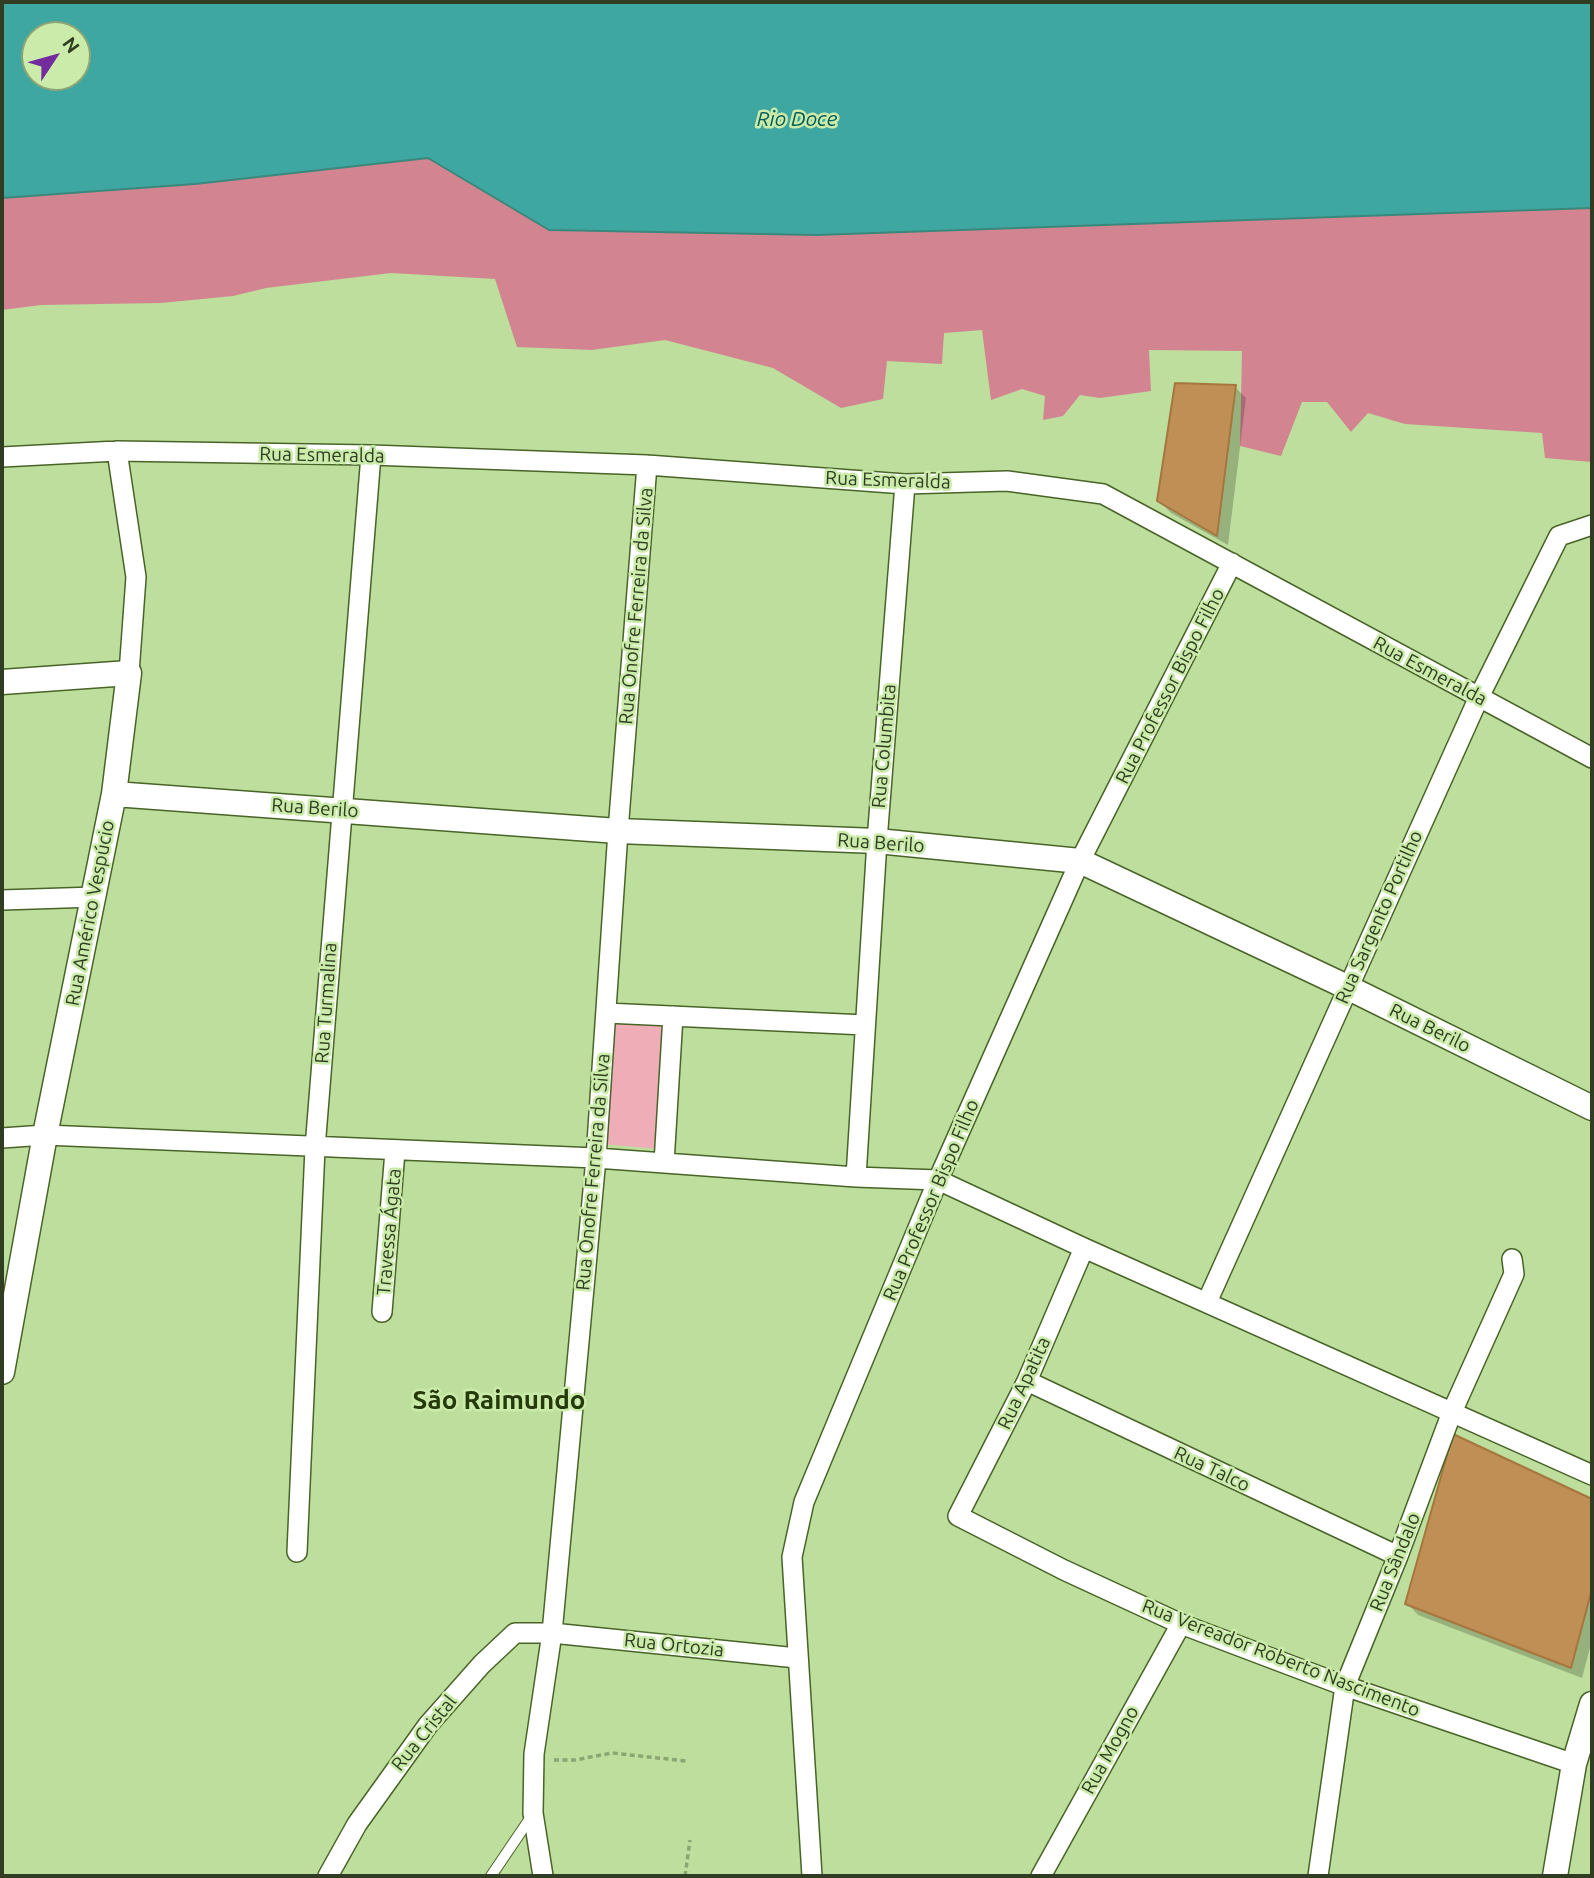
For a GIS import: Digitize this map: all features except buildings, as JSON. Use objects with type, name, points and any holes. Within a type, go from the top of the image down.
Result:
[{"type":"street","name":"Rua Esmeralda","points":[[2,457],[117,451],[371,455],[647,465],[905,484],[1007,481],[1103,494],[1592,758]]},
{"type":"street","name":"Rua Américo Vespúcio","points":[[3,1363],[45,1135],[114,794],[129,673],[136,577],[117,451]]},
{"type":"street","name":"Rua Turmalina","points":[[297,1552],[315,1148],[371,455]]},
{"type":"street","name":"Rua Onofre Ferreira da Silva","points":[[543,1876],[533,1813],[534,1754],[552,1633],[596,1158],[647,465]]},
{"type":"street","name":"Rua Columbita","points":[[856,1177],[877,841],[905,484]]},
{"type":"street","name":"Rua Sargento Portilho","points":[[1207,1303],[1479,697],[1559,536],[1592,525]]},
{"type":"street","name":"Rua Professor Bispo Filho","points":[[812,1876],[792,1557],[804,1502],[938,1180],[1080,861],[1232,564]]},
{"type":"street","points":[[2,682],[129,673]]},
{"type":"street","name":"Rua Berilo","points":[[114,794],[618,831],[877,841],[1080,861],[1347,987],[1592,1108]]},
{"type":"street","points":[[2,900],[95,897]]},
{"type":"street","points":[[606,1013],[866,1025]]},
{"type":"street","points":[[664,1163],[673,1016]]},
{"type":"street","points":[[2,1138],[45,1135],[596,1158],[856,1177],[938,1180],[1592,1475]]},
{"type":"street","name":"Travessa Ágata","points":[[382,1312],[395,1151]]},
{"type":"street","name":"Rua Apatita","points":[[958,1516],[1027,1381],[1084,1248]]},
{"type":"street","name":"Rua Sândalo","points":[[1318,1876],[1345,1686],[1452,1412],[1514,1275],[1512,1259]]},
{"type":"street","name":"Rua Talco","points":[[1027,1381],[1398,1556]]},
{"type":"street","name":"Rua Vereador Roberto Nascimento","points":[[958,1516],[1064,1570],[1181,1624],[1345,1686],[1574,1764]]},
{"type":"street","name":"Rua Mogno","points":[[1041,1876],[1181,1624]]},
{"type":"street","name":"Rua Cristal","points":[[328,1876],[357,1824],[395,1769],[428,1725],[482,1664],[515,1633],[552,1633]]},
{"type":"street","name":"Rua Ortozia","points":[[552,1633],[797,1657]]},
{"type":"street","points":[[1555,1876],[1574,1764],[1592,1704]]},
{"type":"lane","points":[[491,1876],[533,1813]]},
{"type":"path","points":[[575,1760],[612,1752],[686,1761]]},
{"type":"path","points":[[685,1876],[690,1840]]},
{"type":"shaded area","points":[[428,158],[549,230],[817,235],[1592,208],[1592,462],[1545,458],[1542,433],[1405,424],[1368,413],[1351,432],[1327,402],[1302,402],[1281,456],[1240,446],[1242,351],[1149,350],[1151,391],[1100,398],[1080,395],[1063,416],[1043,420],[1045,396],[1022,389],[991,400],[982,330],[944,333],[942,364],[887,361],[883,399],[841,408],[773,368],[665,340],[592,350],[517,347],[495,279],[391,273],[266,288],[233,296],[161,303],[41,305],[2,310],[2,198],[195,184]]},
{"type":"shaded area","points":[[609,1016],[670,1019],[659,1149],[602,1144]]},
{"type":"water","name":"Rio Doce","points":[[2,2],[1592,2],[1592,208],[817,235],[549,230],[428,158],[195,184],[2,198]]},
{"type":"district","name":"São Raimundo","points":[[499,1400]]}]
